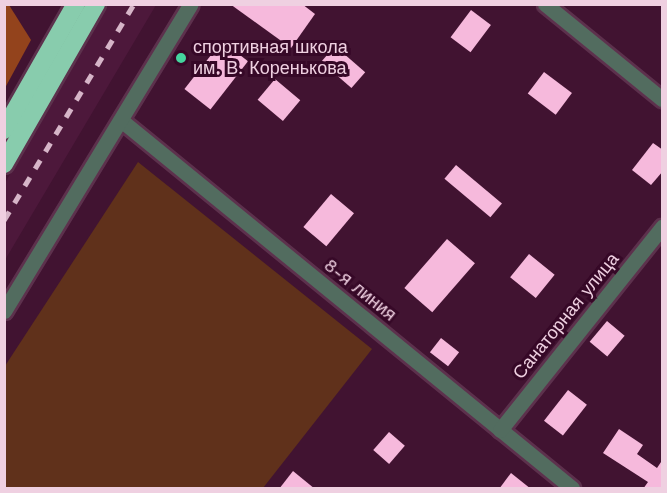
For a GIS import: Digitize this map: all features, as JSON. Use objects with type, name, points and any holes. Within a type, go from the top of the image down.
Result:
[{"type":"highway","points":[[4,130],[76,4]]},
{"type":"highway","points":[[4,164],[96,4]]},
{"type":"street","points":[[4,311],[122,121],[191,4]]},
{"type":"street","points":[[545,4],[663,99]]},
{"type":"street","name":"8-я линия","points":[[122,121],[572,489]]},
{"type":"street","name":"Санаторная улица","points":[[501,430],[663,227]]},
{"type":"shaded area","points":[[5,4],[9,5],[31,40],[5,88]]},
{"type":"shaded area","points":[[108,5],[156,5],[5,260],[5,183]]},
{"type":"shaded area","points":[[138,162],[372,349],[263,488],[5,488],[5,366]]},
{"type":"building","points":[[230,4],[302,4],[315,14],[291,48]]},
{"type":"building","points":[[471,10],[491,25],[471,52],[451,37]]},
{"type":"building","points":[[222,41],[248,61],[210,109],[184,89]]},
{"type":"building","points":[[335,46],[365,72],[351,88],[321,62]]},
{"type":"building","points":[[544,72],[572,93],[556,115],[528,94]]},
{"type":"building","points":[[275,79],[300,100],[283,121],[258,100]]},
{"type":"building","points":[[653,143],[663,150],[663,171],[651,185],[632,170]]},
{"type":"building","points":[[456,165],[502,204],[490,217],[444,179]]},
{"type":"building","points":[[331,194],[354,213],[326,246],[303,227]]},
{"type":"building","points":[[447,239],[475,263],[432,312],[404,288]]},
{"type":"building","points":[[529,254],[555,275],[536,298],[510,277]]},
{"type":"building","points":[[607,321],[625,336],[607,356],[590,342]]},
{"type":"building","points":[[441,338],[459,352],[448,366],[430,352]]},
{"type":"building","points":[[568,390],[587,405],[563,436],[544,421]]},
{"type":"building","points":[[619,429],[643,445],[637,454],[657,468],[663,459],[663,489],[643,489],[648,482],[603,453]]},
{"type":"building","points":[[389,432],[405,446],[389,464],[373,450]]},
{"type":"building","points":[[293,471],[315,489],[279,489]]},
{"type":"building","points":[[511,473],[531,489],[499,489]]},
{"type":"railway","points":[[4,220],[134,4]]},
{"type":"place","name":"спортивная школа им. В. Коренькова","points":[[181,58]]}]
